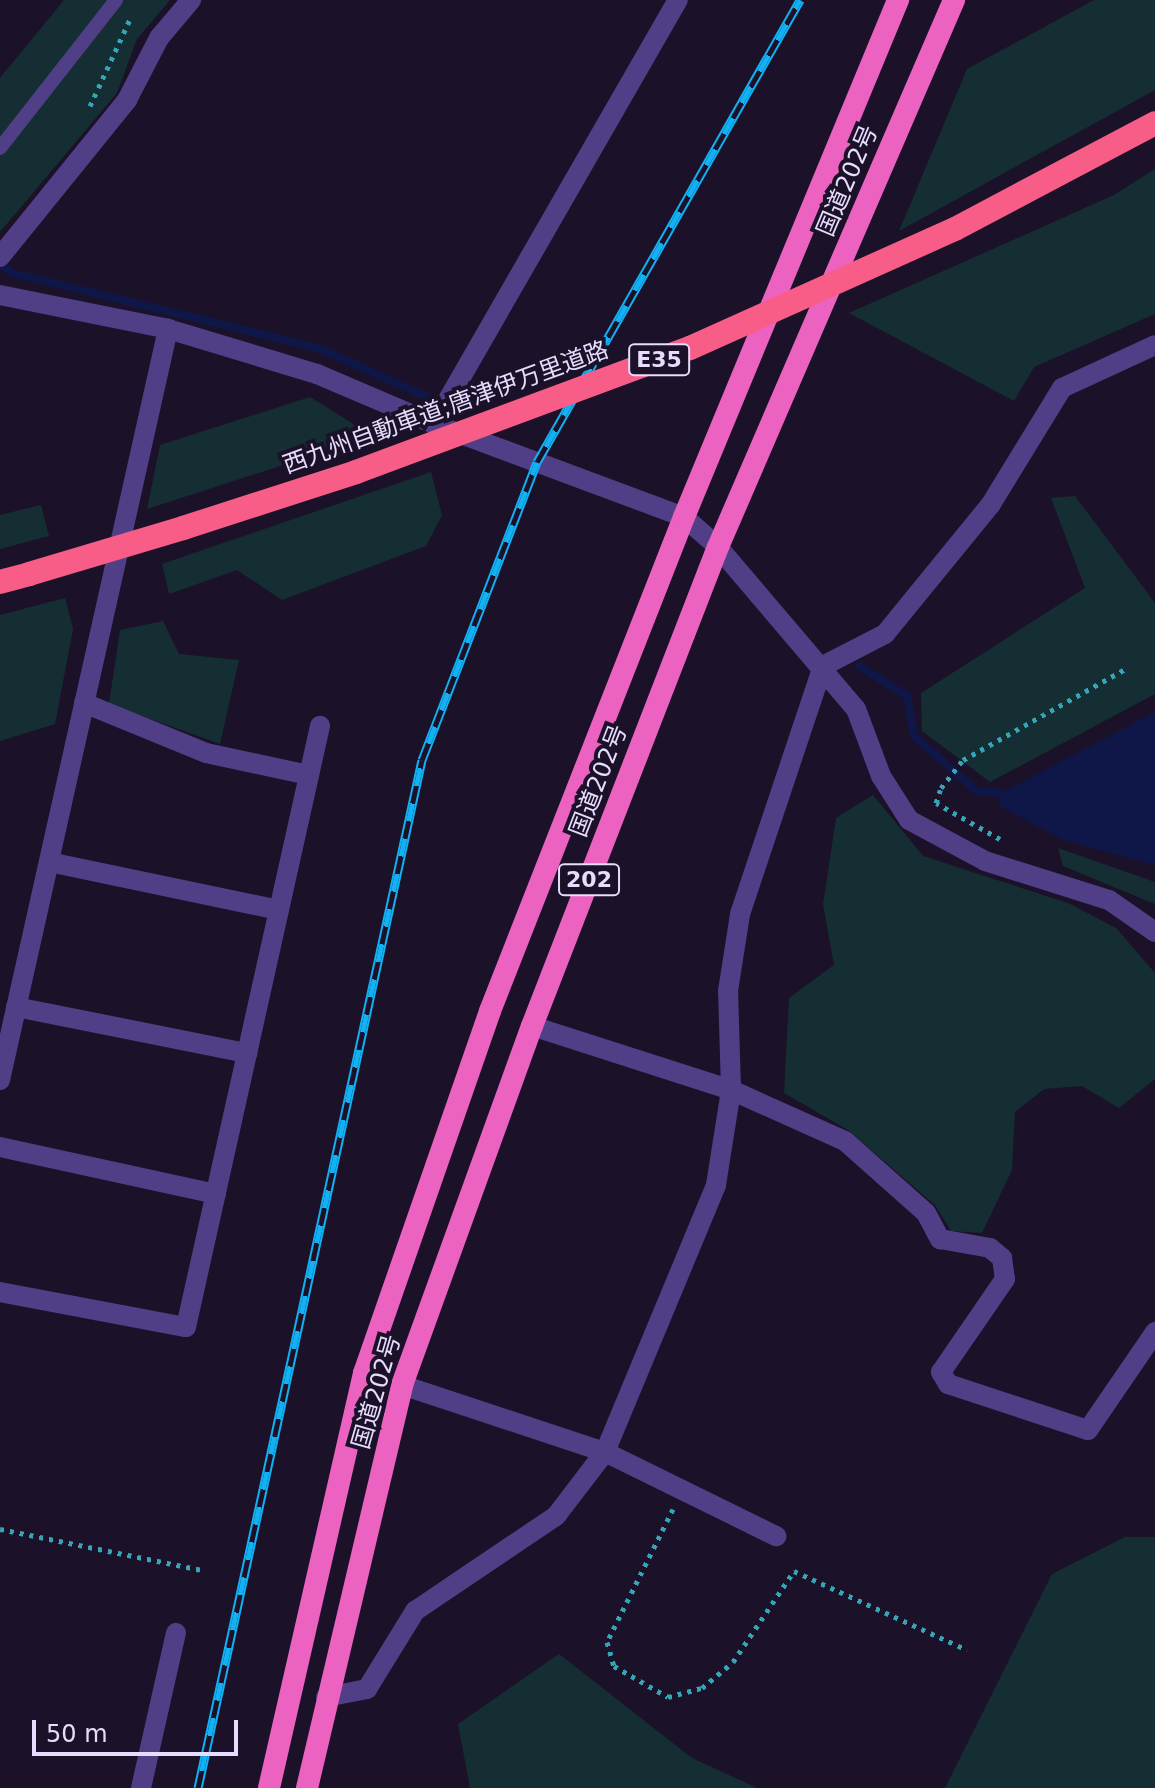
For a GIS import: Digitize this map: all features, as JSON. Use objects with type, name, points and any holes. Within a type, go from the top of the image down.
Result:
[{"type":"highway","name":"国道202号","points":[[269,1788],[364,1373],[490,1011],[684,517],[898,0]]},
{"type":"highway","name":"国道202号","points":[[307,1788],[402,1385],[532,1026],[718,547],[954,0]]},
{"type":"highway","name":"西九州自動車道;唐津伊万里道路","points":[[0,582],[183,528],[356,472],[690,348],[955,229],[1155,123]]},
{"type":"street","points":[[1,255],[127,100],[159,38],[191,0]]},
{"type":"street","points":[[434,424],[678,0]]},
{"type":"street","points":[[0,295],[168,329],[317,374],[434,424],[684,517],[718,547],[823,666],[856,709],[881,776],[909,820],[985,861],[1109,900],[1155,932]]},
{"type":"street","points":[[0,1080],[168,329]]},
{"type":"street","points":[[326,1697],[367,1689],[415,1611],[556,1516],[605,1452],[716,1185],[731,1090],[728,991],[740,914],[823,666],[885,634],[991,504],[1062,388],[1155,345]]},
{"type":"street","points":[[84,703],[206,753],[309,775]]},
{"type":"street","points":[[0,1292],[186,1327],[320,726]]},
{"type":"street","points":[[49,862],[279,910]]},
{"type":"street","points":[[16,1007],[247,1053]]},
{"type":"street","points":[[532,1026],[731,1090],[845,1141],[926,1213],[940,1239],[990,1248],[1002,1258],[1005,1279],[941,1372],[948,1384],[1088,1430],[1155,1332]]},
{"type":"street","points":[[0,1147],[216,1194]]},
{"type":"street","points":[[402,1385],[605,1452],[776,1536]]},
{"type":"street","points":[[141,1788],[176,1633]]},
{"type":"lane","points":[[0,148],[116,0]]},
{"type":"path","points":[[86,113],[132,14]]},
{"type":"path","points":[[1005,842],[936,803],[941,788],[963,760],[1125,669]]},
{"type":"path","points":[[682,1490],[607,1642],[614,1666],[668,1697],[702,1688],[733,1662],[794,1571],[967,1650]]},
{"type":"path","points":[[0,1529],[202,1570]]},
{"type":"green space","points":[[64,0],[170,0],[137,39],[117,93],[0,232],[0,78]]},
{"type":"green space","points":[[1094,0],[1155,0],[1155,90],[899,231],[967,69]]},
{"type":"green space","points":[[1155,169],[1155,314],[1034,367],[1014,401],[849,313],[1114,195]]},
{"type":"green space","points":[[310,397],[373,436],[147,509],[160,445]]},
{"type":"green space","points":[[431,472],[442,515],[426,546],[282,600],[237,570],[169,594],[162,564]]},
{"type":"green space","points":[[1075,496],[1155,603],[1155,694],[990,782],[922,731],[921,693],[1085,588],[1051,498]]},
{"type":"green space","points":[[41,505],[49,536],[0,549],[0,515]]},
{"type":"green space","points":[[65,598],[73,629],[55,724],[0,741],[0,615]]},
{"type":"green space","points":[[163,621],[179,654],[239,660],[220,744],[109,704],[120,630]]},
{"type":"green space","points":[[873,795],[923,856],[1068,903],[1116,928],[1155,973],[1155,1079],[1119,1108],[1082,1086],[1044,1089],[1015,1112],[1012,1170],[982,1233],[951,1231],[935,1205],[848,1130],[784,1093],[789,998],[834,965],[823,904],[836,818]]},
{"type":"green space","points":[[1058,848],[1155,882],[1155,904],[1063,866]]},
{"type":"green space","points":[[1125,1537],[1155,1537],[1155,1788],[945,1788],[1052,1574]]},
{"type":"green space","points":[[559,1654],[692,1758],[757,1788],[470,1788],[458,1724]]},
{"type":"shaded area","points":[[1155,712],[1155,865],[1063,840],[999,806],[1001,793]]},
{"type":"waterway","points":[[0,264],[12,273],[321,349],[429,398]]},
{"type":"waterway","points":[[859,666],[907,696],[914,736],[977,791],[1001,793]]},
{"type":"railway","points":[[198,1788],[422,760],[537,462],[800,0]]}]
